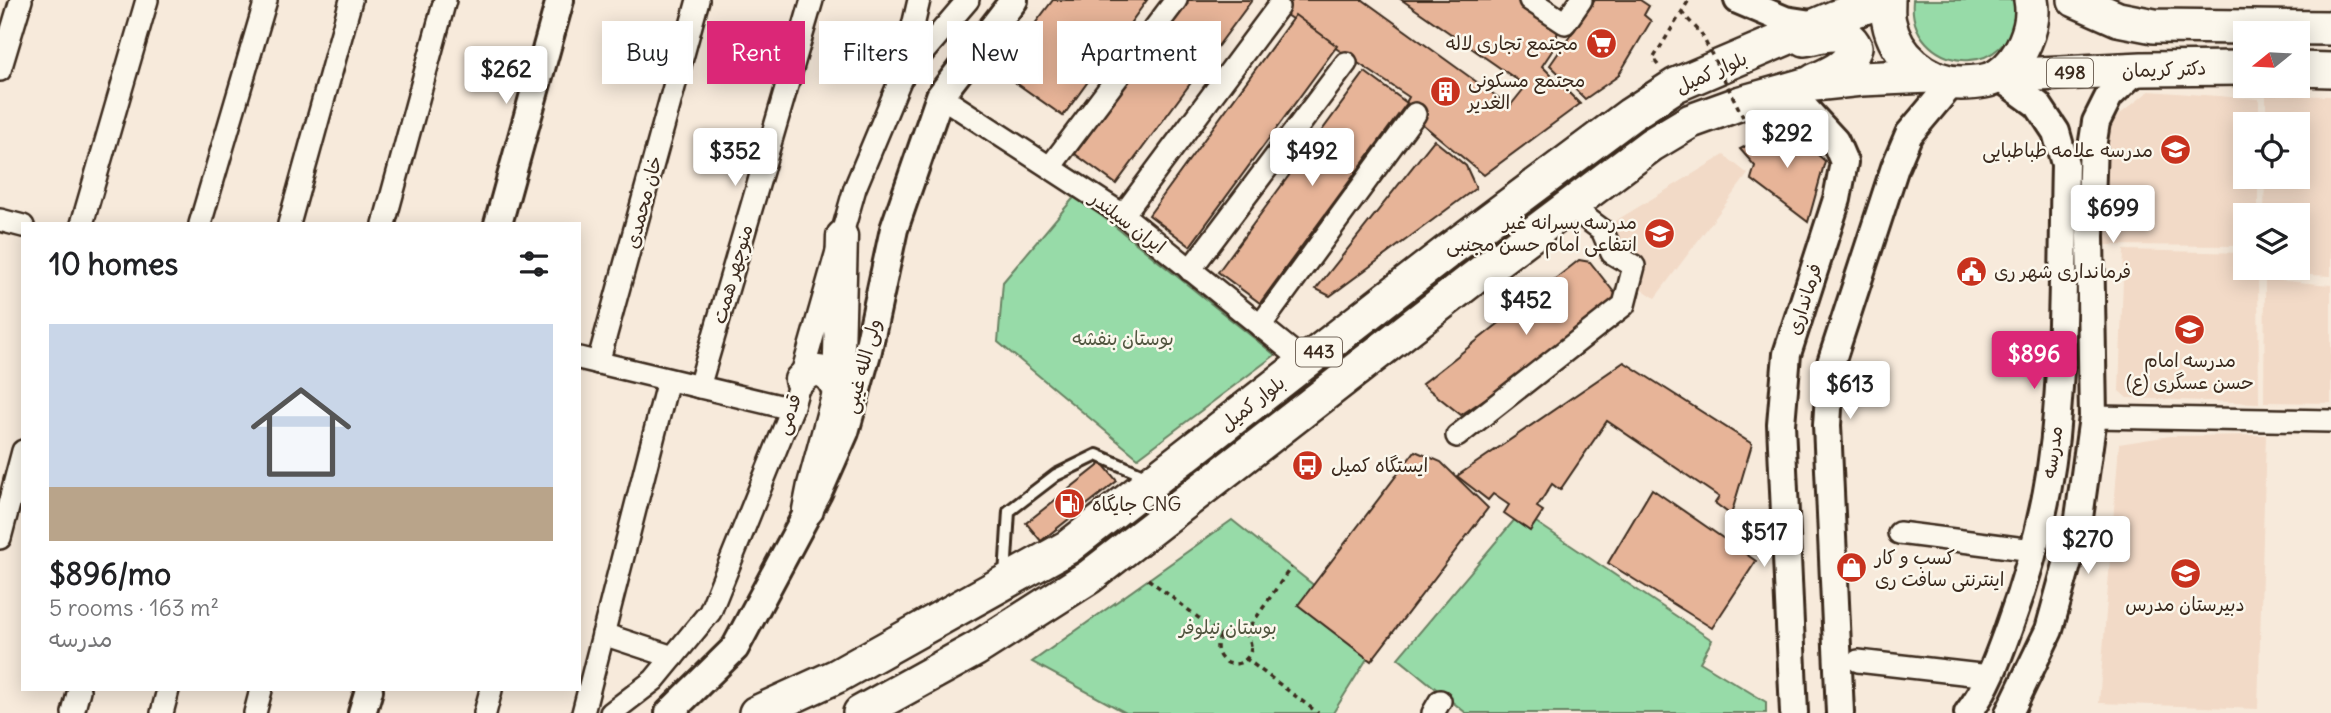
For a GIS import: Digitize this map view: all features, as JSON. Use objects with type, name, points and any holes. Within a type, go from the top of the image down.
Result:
[{"type":"main road","name":"بلوار کمیل","points":[[756,713],[837,676],[1068,547],[1566,163],[1630,115],[1676,85],[1727,61],[1886,0]]},
{"type":"main road","points":[[1886,0],[1889,22],[1897,44],[1911,62],[1941,80]]},
{"type":"main road","points":[[1998,76],[2025,46],[2033,10],[2031,0]]},
{"type":"main road","name":"دکتر کریمان","points":[[2075,0],[2118,19],[2154,26],[2331,27]]},
{"type":"main road","points":[[1758,51],[1843,33],[1851,38],[1856,47],[1853,56],[1843,65],[1805,85]]},
{"type":"main road","name":"دکتر کریمان","points":[[1941,80],[1976,83],[1998,76],[2142,69],[2233,68]]},
{"type":"main road","points":[[2310,69],[2331,69]]},
{"type":"main road","name":"بلوار کمیل","points":[[860,713],[976,649],[1089,577],[1470,281],[1651,145],[1691,121],[1741,103],[1805,85],[1861,79],[1941,80]]},
{"type":"main road","points":[[808,510],[838,393],[842,236]]},
{"type":"main road","points":[[800,380],[811,371],[824,371],[834,379],[838,393]]},
{"type":"street","points":[[0,70],[21,0]]},
{"type":"street","points":[[83,222],[147,0]]},
{"type":"street","points":[[201,222],[266,0]]},
{"type":"street","points":[[290,222],[351,0]]},
{"type":"street","points":[[385,222],[446,0]]},
{"type":"street","points":[[499,222],[560,0]]},
{"type":"street","name":"خان محمدی","points":[[589,361],[698,0]]},
{"type":"street","name":"منوچهر همت","points":[[699,387],[812,0]]},
{"type":"street","points":[[914,21],[919,0]]},
{"type":"street","points":[[933,41],[968,0]]},
{"type":"street","name":"ولی الله غیبی","points":[[669,713],[734,648],[808,510],[845,432],[868,350],[894,229],[940,96],[1014,0]]},
{"type":"street","points":[[1050,167],[1175,0]]},
{"type":"street","points":[[1530,0],[1565,23],[1581,0]]},
{"type":"street","points":[[1738,0],[1785,20],[1818,25]]},
{"type":"street","points":[[1123,215],[1278,7]]},
{"type":"street","points":[[1191,270],[1346,63]]},
{"type":"street","name":"مدرسه","points":[[2009,713],[2049,630],[2078,525],[2093,417],[2090,236],[2096,122],[2109,96],[2142,69]]},
{"type":"street","name":"مدرسه","points":[[1976,711],[2024,587],[2047,492],[2057,415],[2065,164],[2056,132],[2038,106],[1998,76]]},
{"type":"street","points":[[1840,713],[1826,425],[1831,363],[1895,167],[1909,134],[1941,80]]},
{"type":"street","name":"قدمی","points":[[611,713],[654,680],[710,612],[792,409],[855,188],[898,84]]},
{"type":"street","name":"فرمانداری","points":[[1770,95],[1799,102],[1836,141],[1844,162],[1837,199],[1787,354],[1781,424],[1794,713]]},
{"type":"street","name":"ایران سیلندر","points":[[940,96],[1123,215],[1305,362]]},
{"type":"street","points":[[1260,326],[1415,114]]},
{"type":"street","points":[[1457,436],[1625,305],[1634,266],[1612,253],[1602,230],[1570,206]]},
{"type":"street","points":[[0,220],[21,225]]},
{"type":"street","points":[[589,361],[792,409]]},
{"type":"street","points":[[583,713],[668,380]]},
{"type":"street","points":[[2093,417],[2331,421]]},
{"type":"street","points":[[1781,424],[1826,425]]},
{"type":"street","points":[[0,535],[21,458]]},
{"type":"street","points":[[1899,533],[2034,550]]},
{"type":"street","points":[[603,634],[673,657]]},
{"type":"street","points":[[1858,661],[1989,676]]},
{"type":"street","points":[[73,713],[79,691]]},
{"type":"street","points":[[162,713],[168,691]]},
{"type":"street","points":[[255,713],[261,691]]},
{"type":"street","points":[[362,713],[369,691]]},
{"type":"street","points":[[485,713],[491,691]]},
{"type":"lane","points":[[1004,584],[1009,511],[1056,475],[1097,455],[1154,480]]},
{"type":"path","points":[[1676,85],[1653,59],[1689,0]]},
{"type":"path","points":[[1681,12],[1701,33],[1743,117]]},
{"type":"path","points":[[1245,634],[1291,567]]},
{"type":"path","points":[[1149,579],[1221,635]]},
{"type":"path","points":[[1235,630],[1245,634],[1250,643],[1249,654],[1241,662],[1230,663],[1220,657],[1217,646],[1221,635],[1235,630]]},
{"type":"path","points":[[1245,658],[1318,713]]},
{"type":"shaded area","name":"مدرسه علامه طباطبایی","points":[[2149,91],[2259,99],[2259,112],[2233,112],[2233,189],[2258,189],[2258,203],[2233,203],[2233,246],[2102,245],[2109,123]]},
{"type":"shaded area","points":[[2331,96],[2331,276],[2310,275],[2310,203],[2264,203],[2265,189],[2310,189],[2310,112],[2266,112],[2266,98]]},
{"type":"shaded area","name":"مدرسه پسرانه غیر انتفاعی امام حسن مجنبی","points":[[1724,155],[1748,174],[1655,298],[1630,281],[1645,264],[1619,243],[1612,223]]},
{"type":"shaded area","name":"مدرسه امام حسن عسگری (ع)","points":[[2124,250],[2233,253],[2233,280],[2258,280],[2259,403],[2127,398],[2119,391]]},
{"type":"shaded area","points":[[2265,280],[2331,285],[2331,403],[2264,402]]},
{"type":"shaded area","name":"دبیرستان مدرس","points":[[2266,435],[2258,709],[2099,703],[2119,444],[2170,436]]},
{"type":"green space","points":[[1913,0],[2018,0],[2013,28],[2000,48],[1982,58],[1962,60],[1943,55],[1926,42],[1915,24]]},
{"type":"green space","name":"بوستان بنفشه","points":[[1076,195],[1275,355],[1138,458],[998,342],[1003,282]]},
{"type":"green space","points":[[1521,512],[1712,640],[1700,662],[1766,702],[1766,713],[1466,713],[1398,658]]},
{"type":"green space","name":"بوستان نیلوفر","points":[[1232,520],[1380,638],[1333,713],[1126,713],[1032,662]]},
{"type":"building","points":[[1053,0],[1147,0],[1132,21],[1057,21],[1057,84],[1086,84],[1063,116],[1017,84],[1043,84],[1043,21],[1037,21]]},
{"type":"building","points":[[1188,0],[1252,0],[1221,42],[1221,21],[1173,21]]},
{"type":"building","name":"مجتمع مسکونی الغدیر","points":[[1293,0],[1363,0],[1510,106],[1526,86],[1402,0],[1536,0],[1559,16],[1556,45],[1542,66],[1580,104],[1484,175],[1403,108],[1409,97],[1283,13]]},
{"type":"building","name":"مجتمع تجاری لاله","points":[[1595,0],[1640,0],[1649,6],[1644,15],[1651,21],[1618,76],[1585,99],[1550,65]]},
{"type":"building","points":[[1295,15],[1337,46],[1190,246],[1149,215]]},
{"type":"building","points":[[1365,72],[1407,103],[1260,303],[1218,272]]},
{"type":"building","points":[[1126,84],[1190,84],[1116,184],[1075,154]]},
{"type":"building","points":[[1785,126],[1825,161],[1808,222],[1751,179],[1755,166],[1740,149]]},
{"type":"building","points":[[1434,140],[1466,166],[1476,188],[1330,296],[1316,289]]},
{"type":"building","points":[[1579,260],[1590,262],[1624,305],[1461,415],[1422,384]]},
{"type":"building","points":[[1624,362],[1752,444],[1731,515],[1715,503],[1719,497],[1607,421],[1560,490],[1552,484],[1537,507],[1543,511],[1530,531],[1504,513],[1509,505],[1493,494],[1488,500],[1457,476]]},
{"type":"building","points":[[1415,451],[1441,462],[1488,508],[1371,661],[1298,605]]},
{"type":"building","name":"جایگاه CNG","points":[[1102,463],[1117,481],[1041,541],[1026,523]]},
{"type":"building","points":[[1652,489],[1756,561],[1712,628],[1608,563]]},
{"type":"place","name":"مجتمع تجاری لاله","points":[[1601,43]]},
{"type":"place","name":"مجتمع مسکونی الغدیر","points":[[1445,91]]},
{"type":"place","name":"مدرسه علامه طباطبایی","points":[[2176,150]]},
{"type":"place","name":"مدرسه پسرانه غیر انتفاعی امام حسن مجنبی","points":[[1660,233]]},
{"type":"place","name":"فرمانداری شهر ری","points":[[1971,271]]},
{"type":"place","name":"مدرسه امام حسن عسگری (ع)","points":[[2190,329]]},
{"type":"place","name":"ایستگاه کمیل","points":[[1308,465]]},
{"type":"place","name":"جایگاه CNG","points":[[1069,504]]},
{"type":"place","name":"کسب و کار اینترنتی سافت ری","points":[[1852,568]]},
{"type":"place","name":"دبیرستان مدرس","points":[[2185,573]]}]
